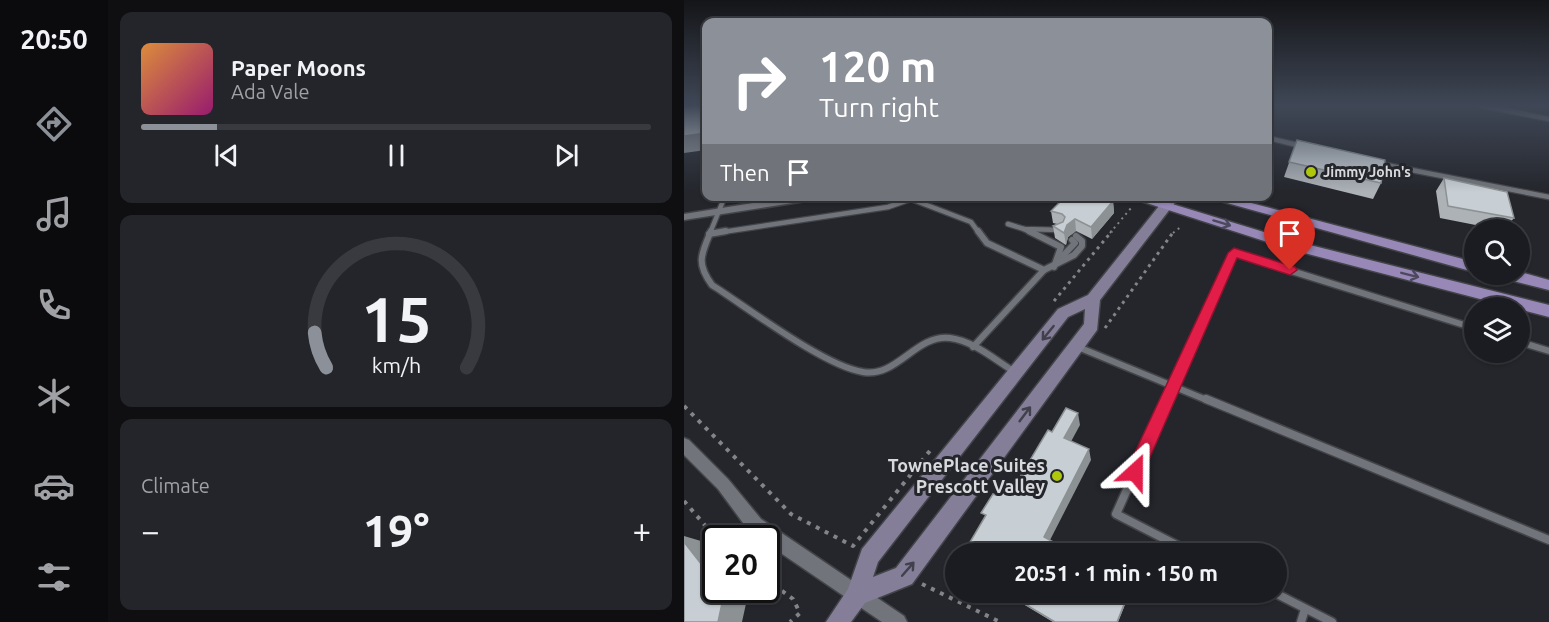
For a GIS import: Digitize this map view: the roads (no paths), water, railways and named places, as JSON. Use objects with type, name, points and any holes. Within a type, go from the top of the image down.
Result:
[{"type":"main road","points":[[1227,201],[1464,264]]},
{"type":"main road","points":[[1170,202],[1289,244],[1549,311]]},
{"type":"main road","points":[[1530,280],[1549,285]]},
{"type":"street","points":[[684,216],[785,201]]},
{"type":"street","points":[[837,622],[857,595],[869,556],[1064,313],[1093,298],[1170,202]]},
{"type":"street","points":[[857,595],[904,576],[1092,326],[1093,298]]},
{"type":"street","points":[[684,446],[723,484],[755,525],[898,622]]},
{"type":"lane","points":[[1272,139],[1307,147]]},
{"type":"lane","points":[[1367,161],[1549,197]]},
{"type":"lane","points":[[723,201],[701,256],[702,270],[712,285],[849,368],[865,374],[887,370],[934,338],[950,337],[974,347],[1016,373]]},
{"type":"lane","points":[[709,234],[888,207],[896,201]]},
{"type":"lane","points":[[921,201],[970,222],[987,243],[1044,270]]},
{"type":"lane","points":[[1008,224],[1024,229],[1061,248],[1054,267]]},
{"type":"lane","points":[[1024,229],[1060,233]]},
{"type":"lane","points":[[974,347],[1044,270],[1074,255],[1082,246],[1082,241],[1074,238]]},
{"type":"lane","points":[[1173,543],[1116,514],[1234,253],[1464,325]]},
{"type":"lane","points":[[1530,345],[1549,351]]},
{"type":"lane","points":[[1076,346],[1549,540]]},
{"type":"lane","points":[[1287,599],[1332,622]]},
{"type":"lane","points":[[1301,622],[1305,609]]},
{"type":"place","name":"Jimmy John's","points":[[1311,172]]},
{"type":"place","name":"TownePlace Suites Prescott Valley","points":[[1057,476]]}]
